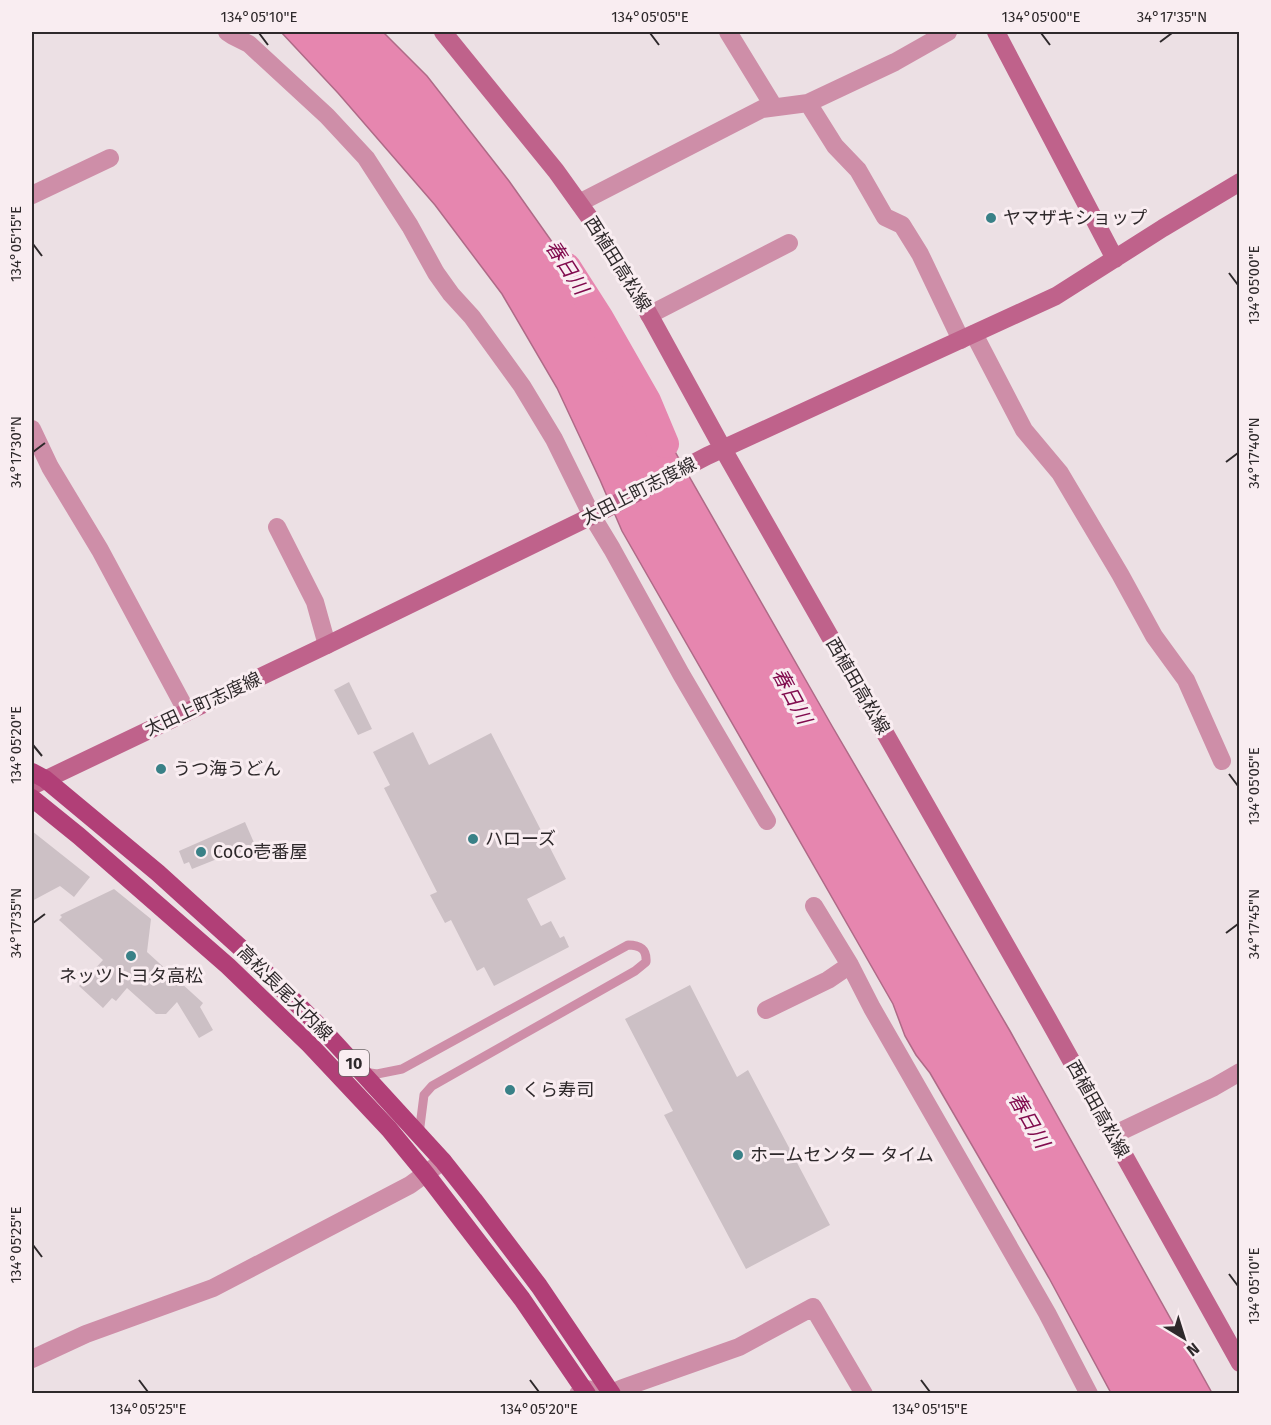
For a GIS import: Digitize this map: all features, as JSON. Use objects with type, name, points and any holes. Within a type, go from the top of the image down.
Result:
[{"type":"main road","name":"西植田高松線","points":[[443,32],[556,171],[594,224],[650,315],[715,453],[1113,1135],[1239,1363]]},
{"type":"main road","points":[[996,32],[1115,259]]},
{"type":"main road","name":"太田上町志度線","points":[[36,779],[187,712],[596,514],[715,453],[1056,296],[1239,182]]},
{"type":"main road","name":"高松長尾大内線","points":[[36,779],[158,873],[243,951],[362,1071],[443,1161],[474,1200],[539,1287],[612,1393]]},
{"type":"main road","name":"高松長尾大内線","points":[[32,798],[228,966],[310,1045],[426,1174],[522,1299],[584,1392]]},
{"type":"street","points":[[228,32],[249,44],[327,116],[366,158],[410,226],[436,273],[472,317],[522,386],[596,514],[612,549],[681,674],[766,821]]},
{"type":"street","points":[[728,32],[774,107]]},
{"type":"street","points":[[579,203],[762,109],[808,103],[895,62],[948,32]]},
{"type":"street","points":[[808,103],[835,146],[858,170],[885,218],[902,225],[1024,430],[1060,473],[1154,636],[1186,680],[1222,760]]},
{"type":"street","points":[[32,195],[110,158]]},
{"type":"street","points":[[650,315],[789,243]]},
{"type":"street","points":[[32,429],[50,467],[100,550],[187,712]]},
{"type":"street","points":[[277,527],[315,602],[327,645]]},
{"type":"street","points":[[814,906],[850,965],[872,1008],[1047,1313],[1089,1394]]},
{"type":"street","points":[[766,1010],[828,980],[850,965]]},
{"type":"street","points":[[1113,1135],[1214,1087],[1239,1072]]},
{"type":"street","points":[[32,1359],[86,1334],[213,1288],[411,1185],[443,1161]]},
{"type":"street","points":[[584,1392],[612,1393],[739,1347],[813,1307],[864,1394]]},
{"type":"lane","points":[[362,1071],[376,1074],[402,1069],[628,945],[642,948],[646,962],[635,971],[432,1086],[424,1095],[419,1136]]},
{"type":"water","points":[[281,32],[383,32],[427,76],[509,181],[567,263],[1010,1031],[1212,1393],[1111,1393],[1049,1278],[930,1073],[905,1036],[893,1004],[622,531],[557,388],[502,294],[435,205],[338,93]]},
{"type":"building","points":[[349,682],[372,729],[358,735],[334,690]]},
{"type":"building","points":[[413,732],[429,765],[491,733],[566,879],[527,899],[541,926],[551,921],[560,938],[564,936],[569,947],[494,986],[484,967],[477,971],[451,920],[445,923],[430,895],[437,892],[384,788],[390,785],[373,752]]},
{"type":"building","points":[[245,822],[255,845],[233,856],[232,853],[192,869],[189,862],[184,864],[179,851]]},
{"type":"building","points":[[32,831],[90,877],[74,897],[60,886],[32,901]]},
{"type":"building","points":[[114,889],[151,919],[147,952],[203,1003],[200,1007],[213,1030],[199,1038],[177,1002],[166,1014],[156,1014],[127,988],[116,1001],[112,998],[103,1008],[79,986],[103,960],[59,920],[62,917],[60,915]]},
{"type":"building","points":[[690,985],[737,1077],[748,1070],[830,1225],[746,1269],[664,1115],[673,1111],[625,1019]]},
{"type":"waterway","name":"春日川","points":[[567,267],[599,317],[647,401],[665,444]]},
{"type":"place","name":"ヤマザキショップ","points":[[991,218]]},
{"type":"place","name":"うつ海うどん","points":[[161,769]]},
{"type":"place","name":"ハローズ","points":[[473,839]]},
{"type":"place","name":"CoCo壱番屋","points":[[201,852]]},
{"type":"place","name":"ネッツトヨタ高松","points":[[131,956]]},
{"type":"place","name":"くら寿司","points":[[510,1090]]},
{"type":"place","name":"ホームセンター タイム","points":[[738,1155]]}]
